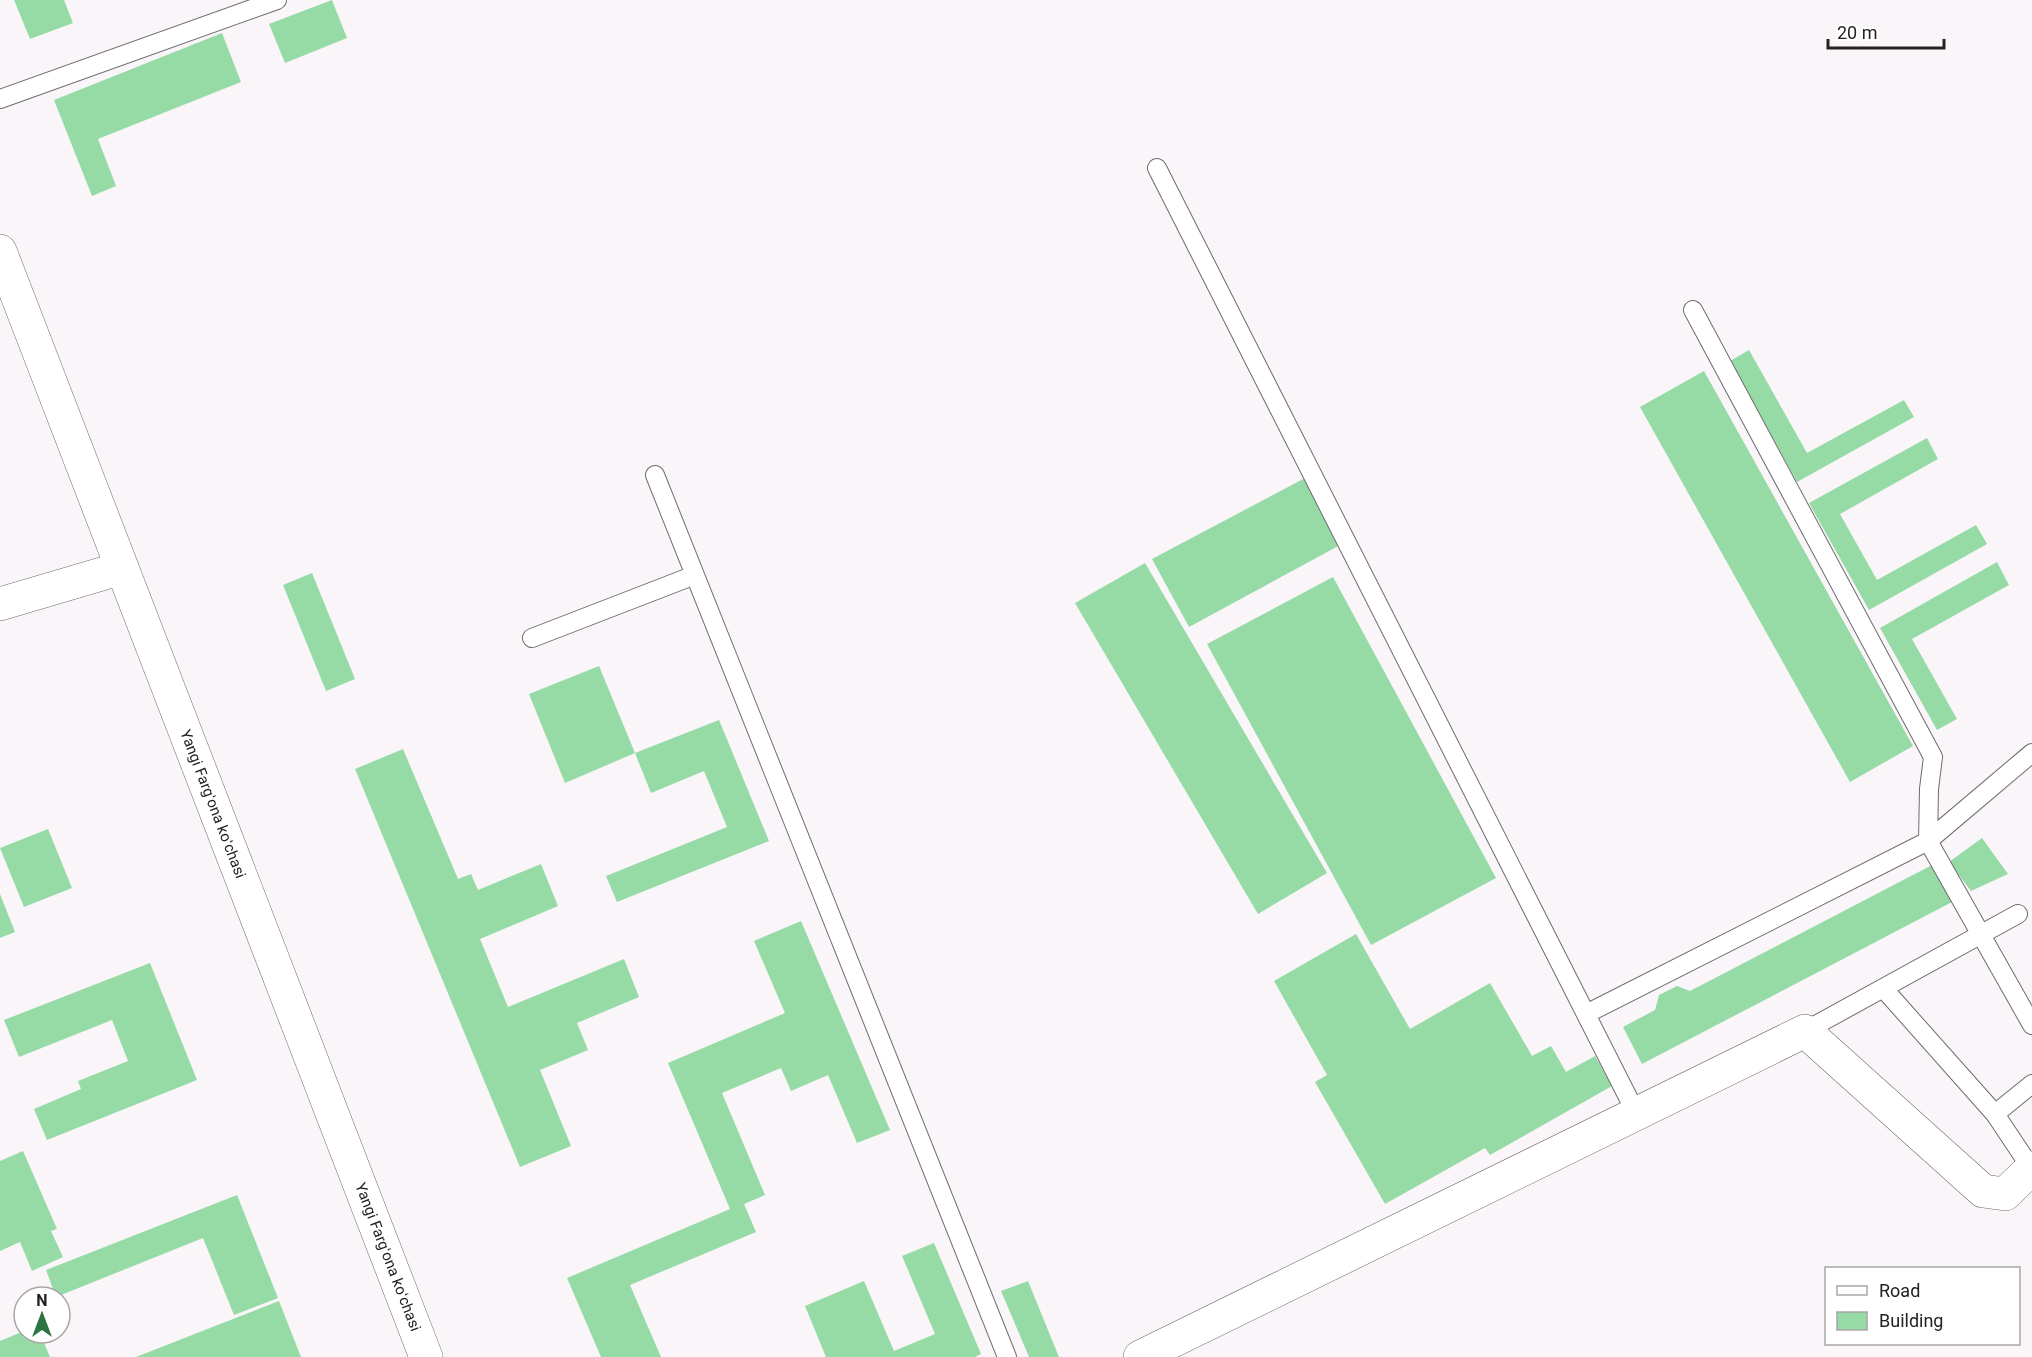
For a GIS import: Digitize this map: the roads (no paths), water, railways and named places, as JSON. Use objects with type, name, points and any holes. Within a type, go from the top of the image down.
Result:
[{"type":"main road","name":"Yangi Fargʻona koʻchasi","points":[[0,251],[426,1357]]},
{"type":"main road","points":[[0,604],[122,568]]},
{"type":"main road","points":[[1140,1357],[1638,1115],[1805,1031],[1983,1191],[2005,1194],[2032,1169]]},
{"type":"lane","points":[[0,99],[277,0]]},
{"type":"lane","points":[[1157,168],[1638,1115]]},
{"type":"lane","points":[[1693,310],[1934,757],[1929,789],[1928,841],[2032,1025]]},
{"type":"lane","points":[[655,475],[1007,1357]]},
{"type":"lane","points":[[531,638],[695,575]]},
{"type":"lane","points":[[1586,1014],[1928,841],[2032,753]]},
{"type":"lane","points":[[1805,1031],[2018,914]]},
{"type":"lane","points":[[1883,988],[1995,1114],[2032,1169]]},
{"type":"lane","points":[[1995,1114],[2032,1084]]}]
